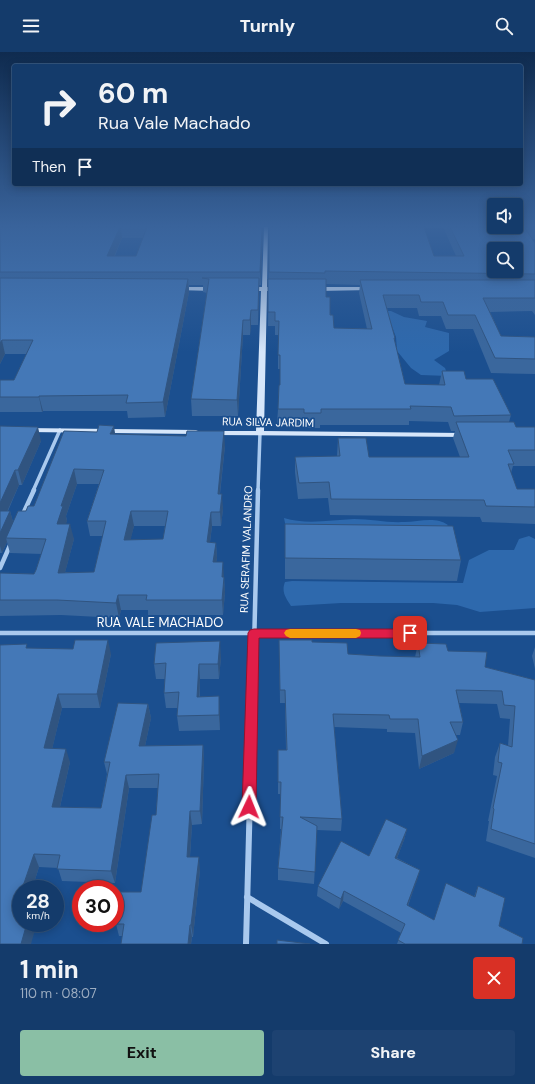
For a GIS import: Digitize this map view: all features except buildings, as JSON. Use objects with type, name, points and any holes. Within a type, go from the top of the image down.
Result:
[{"type":"street","name":"RUA SERAFIM VALANDRO","points":[[246,944],[265,269]]},
{"type":"street","points":[[172,289],[218,289]]},
{"type":"street","points":[[241,289],[284,289]]},
{"type":"street","points":[[307,289],[379,289]]},
{"type":"street","name":"RUA SILVA JARDIM","points":[[22,430],[472,435]]},
{"type":"street","points":[[21,520],[60,430]]},
{"type":"street","points":[[0,568],[12,541]]},
{"type":"street","name":"RUA VALE MACHADO","points":[[0,633],[535,633]]},
{"type":"street","points":[[247,897],[326,944]]},
{"type":"shaded area","points":[[386,311],[391,311],[404,317],[427,321],[425,327],[449,333],[449,351],[434,360],[445,368],[448,376],[421,375],[411,368],[397,351],[396,337]]},
{"type":"shaded area","points":[[284,518],[310,522],[354,519],[398,522],[432,520],[443,522],[448,525],[445,528],[286,528]]},
{"type":"shaded area","points":[[529,536],[535,539],[535,608],[480,612],[457,605],[433,603],[341,603],[291,606],[284,592],[285,582],[292,581],[463,583],[469,560],[489,550],[514,550],[519,539]]},
{"type":"slow traffic","points":[[290,633],[356,633]]},
{"type":"route","points":[[249,807],[254,633],[410,633]]}]
